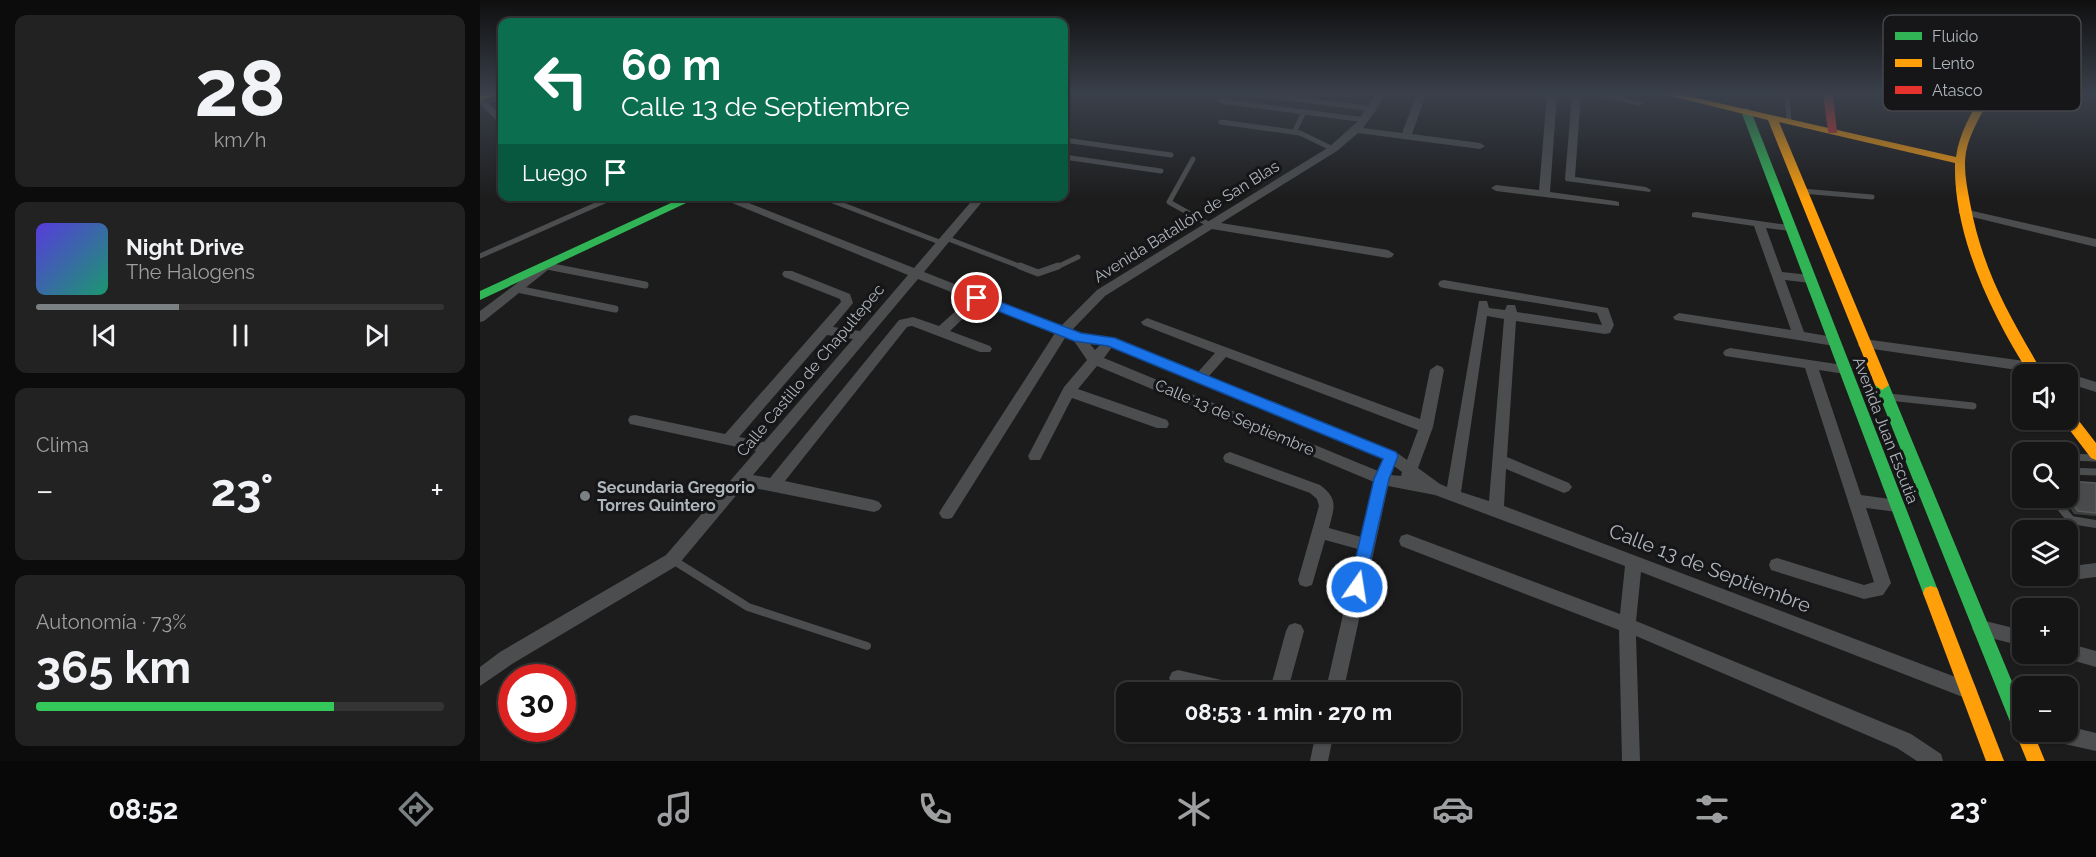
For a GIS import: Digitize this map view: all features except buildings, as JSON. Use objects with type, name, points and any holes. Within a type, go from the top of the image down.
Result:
[{"type":"main road","name":"Avenida Juan Escutia","points":[[1753,130],[1995,761]]},
{"type":"main road","name":"Avenida Juan Escutia","points":[[1777,130],[2012,704]]},
{"type":"main road","points":[[1826,130],[1960,161]]},
{"type":"main road","points":[[1969,130],[1960,161],[1965,212],[1982,268],[2000,312],[2031,364]]},
{"type":"main road","points":[[480,296],[683,201]]},
{"type":"main road","points":[[2077,430],[2096,456]]},
{"type":"main road","name":"Avenida Juan Escutia","points":[[2028,742],[2036,761]]},
{"type":"street","name":"Avenida Batallón de San Blas","points":[[947,513],[1063,331],[1101,292],[1333,149],[1356,130]]},
{"type":"street","points":[[1379,130],[1406,136],[1480,146]]},
{"type":"street","points":[[1406,136],[1408,130]]},
{"type":"street","points":[[1555,130],[1558,178]]},
{"type":"street","points":[[1544,193],[1558,178],[1568,130]]},
{"type":"street","points":[[1558,178],[1646,190]]},
{"type":"street","points":[[1496,188],[1615,204]]},
{"type":"street","name":"Calle 13 de Septiembre","points":[[732,201],[1079,338],[1110,341],[1391,456],[1436,489]]},
{"type":"street","name":"Calle Castillo de Chapultepec","points":[[480,678],[506,658],[672,560],[978,201]]},
{"type":"street","points":[[1965,212],[2096,243]]},
{"type":"street","points":[[1695,215],[1791,228]]},
{"type":"street","points":[[1759,224],[1799,336]]},
{"type":"street","points":[[1210,225],[1388,254]]},
{"type":"street","points":[[480,318],[545,266]]},
{"type":"street","points":[[728,440],[847,303],[846,297],[788,274]]},
{"type":"street","points":[[1778,275],[1810,279]]},
{"type":"street","points":[[1443,284],[1598,309],[1604,311],[1608,325],[1605,330],[1482,311]]},
{"type":"street","points":[[1453,495],[1485,291]]},
{"type":"street","points":[[1496,510],[1512,295]]},
{"type":"street","points":[[941,332],[977,298]]},
{"type":"street","points":[[1679,316],[1834,341]]},
{"type":"street","points":[[773,485],[900,325],[910,321],[985,349]]},
{"type":"street","points":[[1147,322],[1426,427]]},
{"type":"street","points":[[825,330],[862,336]]},
{"type":"street","name":"Calle 13 de Septiembre","points":[[1079,338],[1094,358],[1382,479],[1436,489],[1496,510],[1968,690]]},
{"type":"street","points":[[1035,456],[1069,391],[1110,341]]},
{"type":"street","points":[[1864,344],[2012,367]]},
{"type":"street","points":[[1200,378],[1223,351]]},
{"type":"street","points":[[1731,353],[1845,369]]},
{"type":"street","points":[[1777,565],[1864,592],[1880,589],[1882,583],[1811,364]]},
{"type":"street","points":[[1405,484],[1426,427],[1437,370]]},
{"type":"street","points":[[2078,381],[2096,387]]},
{"type":"street","points":[[1069,391],[1162,424]]},
{"type":"street","points":[[635,420],[767,448]]},
{"type":"street","points":[[1336,682],[1382,479],[1391,456]]},
{"type":"street","points":[[1230,459],[1315,489],[1324,496],[1327,506],[1306,580]]},
{"type":"street","points":[[1499,459],[1564,487]]},
{"type":"street","points":[[741,479],[874,506]]},
{"type":"street","points":[[1854,500],[1898,506]]},
{"type":"street","points":[[1320,532],[1367,545]]},
{"type":"street","points":[[1407,541],[1627,624],[1904,741],[1934,761]]},
{"type":"street","points":[[1631,761],[1627,624],[1634,561]]},
{"type":"street","points":[[2078,572],[2096,570]]},
{"type":"street","points":[[1981,628],[2012,636]]},
{"type":"street","points":[[1281,682],[1295,631]]},
{"type":"street","points":[[2078,654],[2096,659]]},
{"type":"street","points":[[1178,678],[1194,682]]},
{"type":"street","points":[[2078,738],[2096,742]]},
{"type":"street","points":[[1318,761],[1323,742]]},
{"type":"lane","points":[[1276,130],[1294,132],[1333,149]]},
{"type":"lane","points":[[1068,141],[1171,155]]},
{"type":"lane","points":[[1068,158],[1161,171]]},
{"type":"lane","points":[[1193,159],[1169,202],[1210,225]]},
{"type":"lane","points":[[1802,191],[1872,197]]},
{"type":"lane","points":[[480,256],[605,201]]},
{"type":"lane","points":[[833,201],[1038,273],[1078,257]]},
{"type":"lane","points":[[545,266],[645,285]]},
{"type":"lane","points":[[517,289],[615,309]]},
{"type":"lane","points":[[1886,397],[1973,406]]},
{"type":"lane","points":[[2078,457],[2096,456]]},
{"type":"lane","points":[[2078,471],[2096,472]]},
{"type":"lane","points":[[2061,508],[2071,520],[2096,524]]},
{"type":"lane","points":[[672,560],[748,608],[867,646]]},
{"type":"traffic: fast","points":[[1753,130],[1931,593]]},
{"type":"traffic: fast","points":[[480,296],[685,201]]},
{"type":"traffic: fast","points":[[1882,385],[2012,704]]},
{"type":"traffic: slow","points":[[1777,130],[1882,385]]},
{"type":"traffic: slow","points":[[1823,130],[1960,161]]},
{"type":"traffic: slow","points":[[1969,130],[1961,153],[1960,174],[1973,242],[2000,311],[2030,364]]},
{"type":"traffic: slow","points":[[2078,430],[2096,454]]},
{"type":"traffic: slow","points":[[1931,593],[1995,761]]},
{"type":"traffic: slow","points":[[2028,742],[2036,761]]},
{"type":"place","name":"Secundaria Gregorio Torres Quintero","points":[[585,496]]},
{"type":"route","points":[[977,298],[1079,338],[1110,341],[1391,456],[1382,479],[1357,587]]}]
